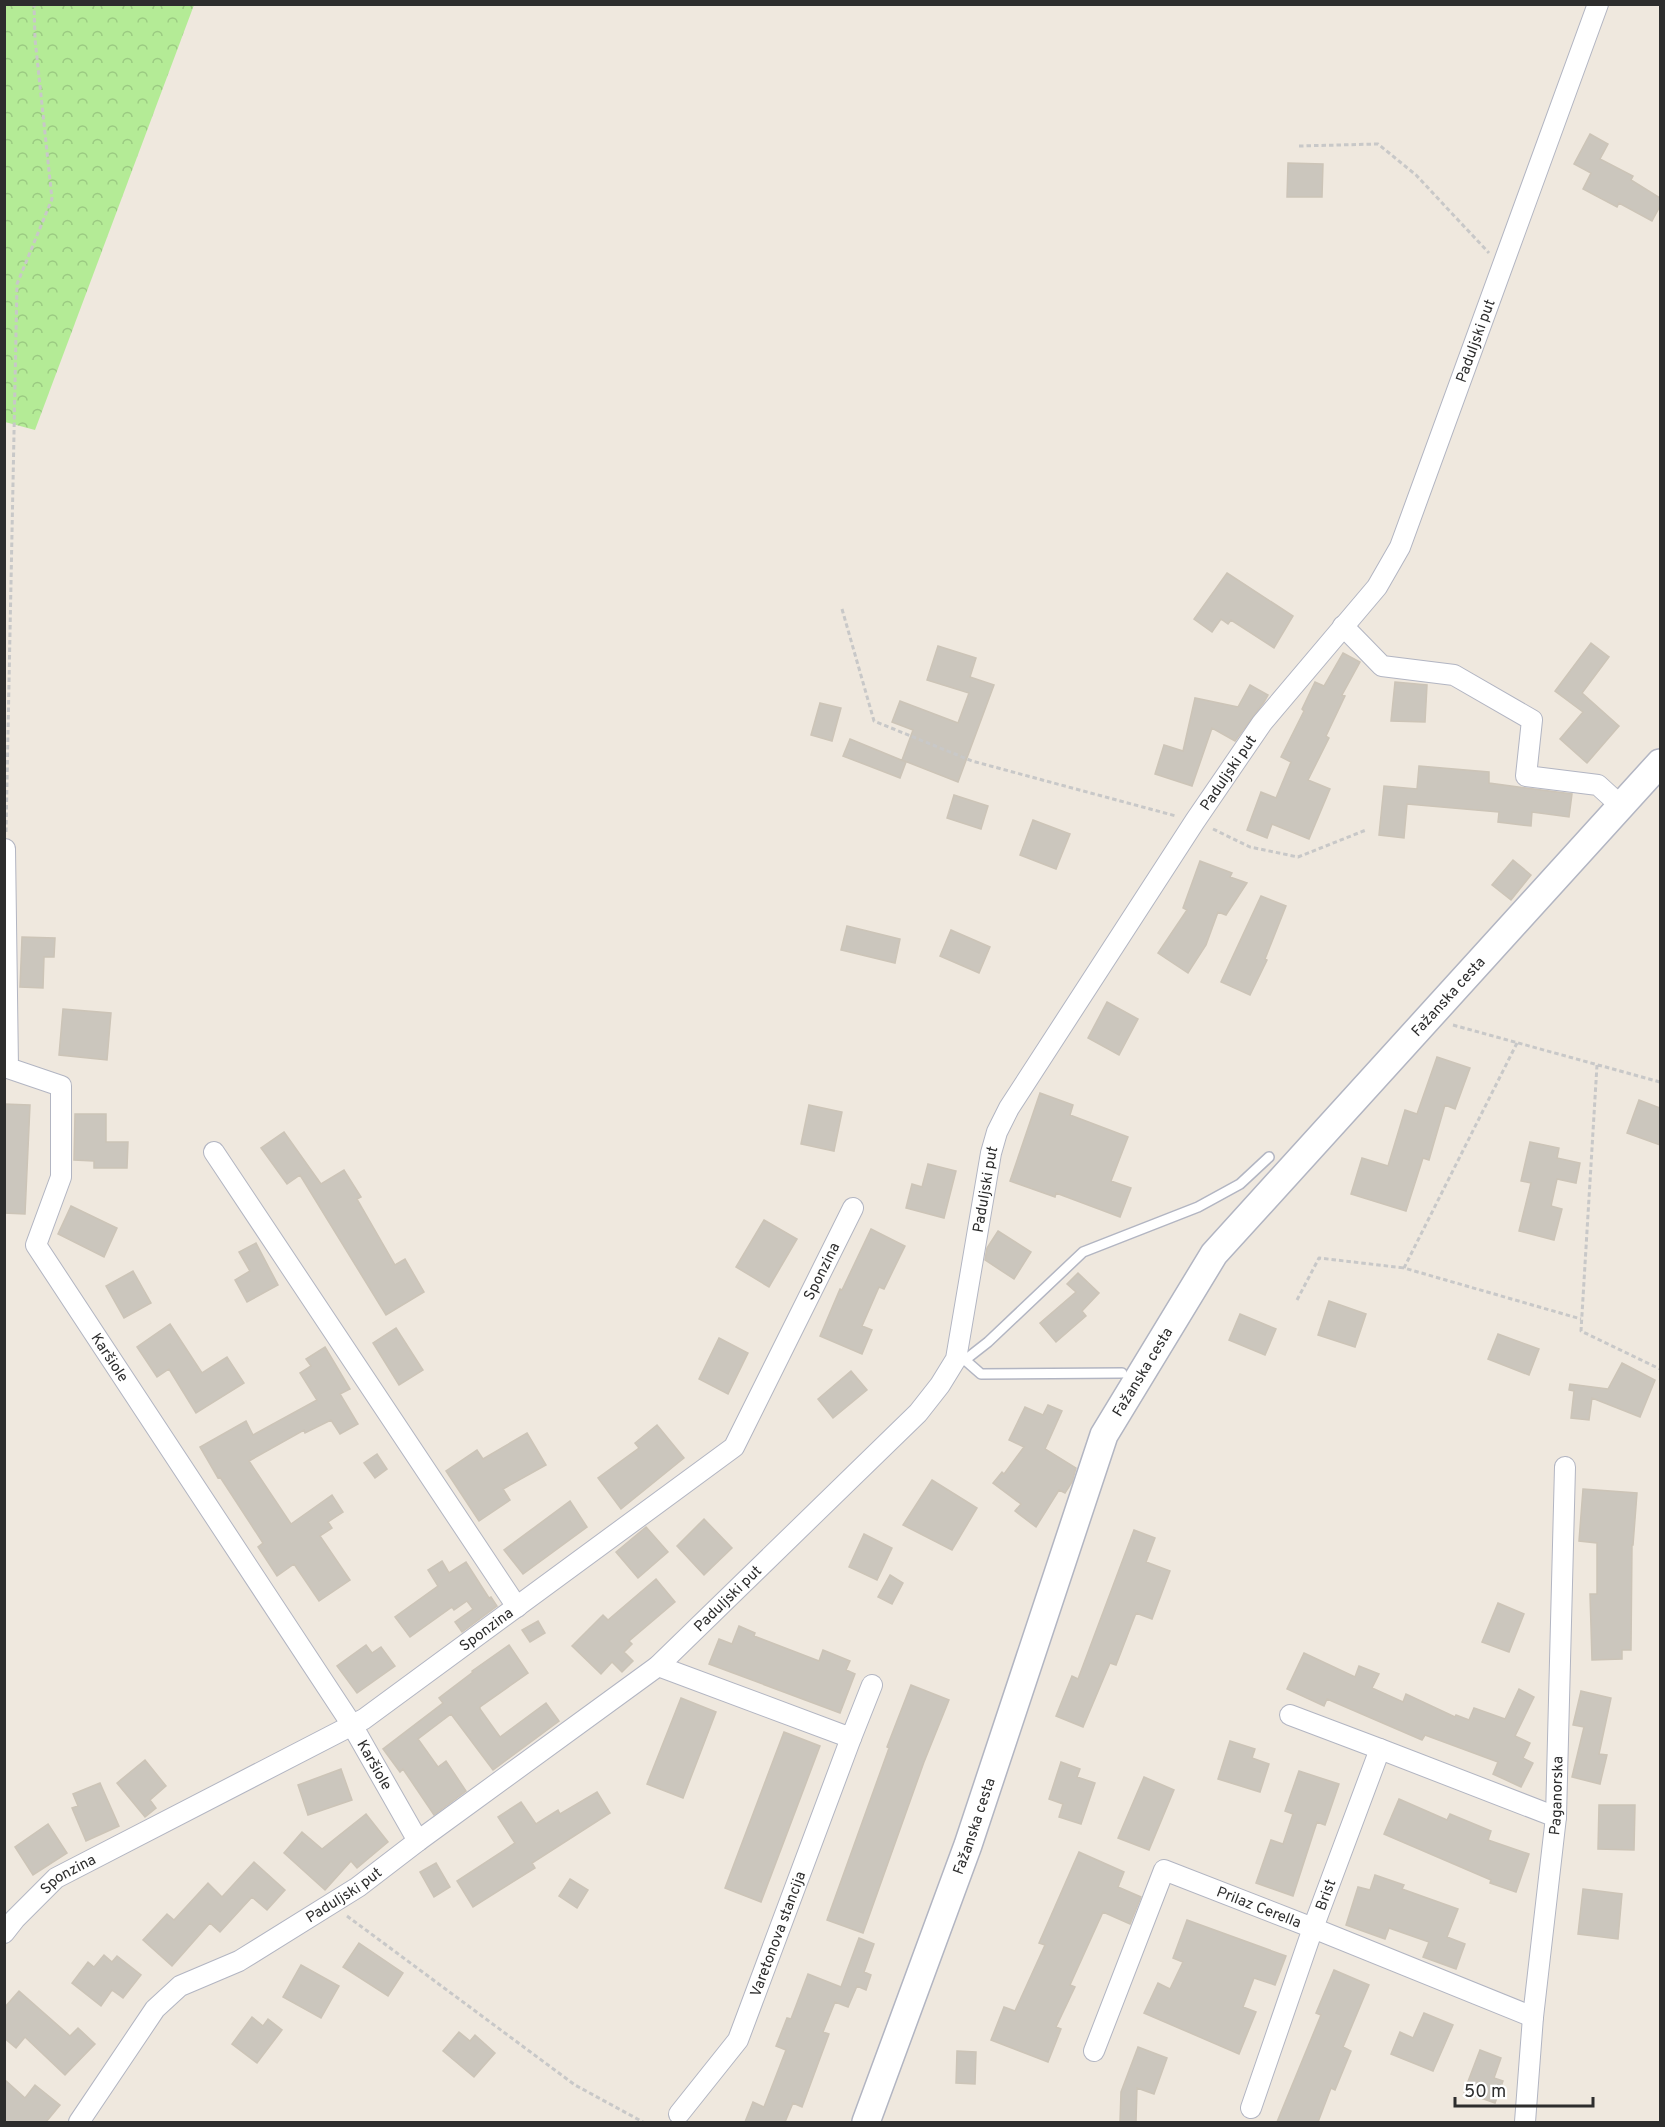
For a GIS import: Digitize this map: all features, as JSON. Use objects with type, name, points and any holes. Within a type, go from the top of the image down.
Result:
[{"type":"main road","name":"Fažanska cesta","points":[[866,2122],[968,1845],[1104,1436],[1214,1254],[1660,763]]},
{"type":"street","name":"Paduljski put","points":[[79,2122],[155,2009],[180,1986],[239,1961],[358,1887],[658,1666],[918,1413],[961,1359],[989,1165],[997,1132],[1009,1108],[1195,821],[1262,723],[1377,587],[1400,547],[1598,4]]},
{"type":"street","points":[[1343,626],[1382,666],[1454,675],[1532,720],[1526,776],[1598,785],[1621,806]]},
{"type":"street","name":"Karšiole","points":[[6,849],[8,1068],[61,1086],[61,1177],[36,1245],[352,1725],[418,1841]]},
{"type":"street","points":[[214,1152],[517,1607]]},
{"type":"street","name":"Sponzina","points":[[8,1921],[56,1878],[364,1719],[734,1448],[853,1208]]},
{"type":"street","name":"Paganorska","points":[[1525,2122],[1533,2017],[1556,1817],[1565,1467]]},
{"type":"street","points":[[658,1666],[851,1738]]},
{"type":"street","name":"Varetonova stancija","points":[[679,2114],[738,2040],[872,1685]]},
{"type":"street","points":[[1290,1715],[1556,1817]]},
{"type":"street","name":"Brist","points":[[1251,2108],[1313,1928],[1380,1749]]},
{"type":"street","name":"Prilaz Cerella","points":[[1094,2051],[1164,1870],[1533,2017]]},
{"type":"lane","points":[[1122,1373],[981,1374],[961,1359],[987,1342],[1083,1252],[1198,1207],[1240,1184],[1269,1157]]},
{"type":"path","points":[[6,849],[17,284],[52,199],[35,39],[34,4]]},
{"type":"path","points":[[1299,146],[1378,144],[1416,175],[1502,268]]},
{"type":"path","points":[[842,609],[874,721],[972,761],[1195,821],[1250,847],[1298,857],[1366,830]]},
{"type":"path","points":[[1428,1019],[1660,1082]]},
{"type":"path","points":[[1404,1268],[1517,1043]]},
{"type":"path","points":[[1597,1065],[1581,1331],[1660,1369]]},
{"type":"path","points":[[1297,1300],[1319,1258],[1404,1268],[1581,1319]]},
{"type":"path","points":[[332,1904],[575,2085],[643,2122]]},
{"type":"green space","points":[[4,5],[194,5],[35,430],[5,422]]},
{"type":"building","points":[[1590,134],[1608,144],[1600,159],[1633,176],[1631,180],[1660,198],[1660,206],[1652,221],[1619,203],[1617,207],[1583,189],[1591,173],[1574,164]]},
{"type":"building","points":[[1288,163],[1323,164],[1322,197],[1287,197]]},
{"type":"building","points":[[1227,573],[1293,616],[1274,648],[1231,620],[1228,624],[1221,619],[1212,632],[1194,619]]},
{"type":"building","points":[[1591,643],[1609,657],[1582,693],[1619,726],[1587,763],[1560,739],[1583,712],[1555,691]]},
{"type":"building","points":[[938,646],[976,658],[970,677],[994,685],[958,782],[902,760],[913,730],[892,722],[900,701],[958,723],[969,693],[927,680]]},
{"type":"building","points":[[1343,653],[1360,662],[1342,695],[1345,696],[1326,736],[1329,738],[1308,780],[1330,789],[1309,839],[1272,824],[1267,838],[1247,830],[1261,792],[1276,798],[1291,762],[1281,757],[1304,711],[1302,709],[1315,682],[1324,686]]},
{"type":"building","points":[[1395,682],[1427,685],[1425,722],[1391,721]]},
{"type":"building","points":[[1250,685],[1268,695],[1264,702],[1235,741],[1212,728],[1192,786],[1155,774],[1164,745],[1183,751],[1195,698],[1238,707]]},
{"type":"building","points":[[820,703],[841,708],[832,741],[811,735]]},
{"type":"building","points":[[850,739],[906,762],[900,778],[843,756]]},
{"type":"building","points":[[1419,766],[1489,772],[1489,783],[1572,794],[1569,817],[1532,812],[1531,826],[1498,822],[1499,812],[1407,804],[1404,838],[1379,835],[1384,786],[1417,789]]},
{"type":"building","points":[[954,795],[988,806],[981,829],[947,818]]},
{"type":"building","points":[[1033,820],[1070,834],[1056,869],[1020,855]]},
{"type":"building","points":[[1513,860],[1531,875],[1511,900],[1492,885]]},
{"type":"building","points":[[1200,861],[1232,873],[1230,877],[1247,883],[1226,915],[1218,912],[1206,945],[1188,973],[1158,953],[1187,910],[1183,908]]},
{"type":"building","points":[[1261,896],[1286,906],[1265,959],[1267,960],[1250,995],[1221,982]]},
{"type":"building","points":[[847,926],[900,939],[895,963],[841,950]]},
{"type":"building","points":[[951,930],[990,947],[979,973],[940,956]]},
{"type":"building","points":[[22,937],[55,938],[54,957],[44,957],[43,988],[20,987]]},
{"type":"building","points":[[1107,1002],[1138,1019],[1119,1055],[1088,1038]]},
{"type":"building","points":[[63,1009],[111,1013],[107,1060],[59,1055]]},
{"type":"building","points":[[1437,1057],[1470,1068],[1455,1109],[1445,1105],[1429,1160],[1423,1158],[1406,1211],[1351,1194],[1362,1158],[1388,1166],[1405,1110],[1417,1114]]},
{"type":"building","points":[[1040,1093],[1073,1105],[1070,1115],[1128,1137],[1111,1181],[1131,1188],[1120,1217],[1056,1193],[1055,1197],[1010,1181]]},
{"type":"building","points":[[1639,1100],[1660,1108],[1660,1145],[1627,1133]]},
{"type":"building","points":[[4,1104],[30,1105],[25,1214],[4,1213]]},
{"type":"building","points":[[809,1105],[842,1112],[834,1151],[801,1144]]},
{"type":"building","points":[[75,1114],[106,1114],[106,1142],[128,1142],[127,1168],[94,1168],[94,1161],[74,1160]]},
{"type":"building","points":[[284,1132],[321,1184],[344,1170],[361,1197],[357,1199],[395,1265],[405,1259],[424,1292],[386,1315],[300,1175],[287,1184],[261,1148]]},
{"type":"building","points":[[1530,1142],[1559,1148],[1557,1158],[1580,1163],[1576,1183],[1557,1179],[1551,1206],[1562,1209],[1554,1240],[1519,1231],[1531,1183],[1521,1181]]},
{"type":"building","points":[[928,1164],[956,1171],[944,1218],[906,1208],[912,1184],[922,1187]]},
{"type":"building","points":[[71,1206],[117,1228],[104,1257],[58,1234]]},
{"type":"building","points":[[764,1220],[797,1239],[769,1287],[736,1267]]},
{"type":"building","points":[[871,1229],[905,1246],[884,1289],[879,1287],[862,1326],[872,1330],[862,1354],[820,1336],[840,1289],[842,1290]]},
{"type":"building","points":[[998,1231],[1031,1252],[1014,1279],[985,1260],[987,1248]]},
{"type":"building","points":[[256,1243],[278,1285],[247,1302],[235,1280],[250,1271],[239,1252]]},
{"type":"building","points":[[133,1271],[151,1303],[124,1318],[106,1286]]},
{"type":"building","points":[[1078,1273],[1099,1293],[1082,1311],[1086,1316],[1056,1342],[1040,1323],[1076,1292],[1067,1284]]},
{"type":"building","points":[[1329,1301],[1366,1314],[1355,1347],[1318,1335]]},
{"type":"building","points":[[1240,1314],[1276,1329],[1265,1355],[1229,1340]]},
{"type":"building","points":[[170,1324],[202,1373],[227,1357],[244,1383],[196,1413],[169,1369],[157,1377],[137,1347]]},
{"type":"building","points":[[396,1328],[423,1370],[399,1385],[373,1343]]},
{"type":"building","points":[[1498,1334],[1539,1349],[1529,1375],[1488,1359]]},
{"type":"building","points":[[719,1338],[748,1353],[728,1394],[699,1379]]},
{"type":"building","points":[[325,1347],[350,1389],[340,1394],[358,1424],[340,1434],[331,1420],[305,1433],[304,1430],[249,1461],[291,1524],[332,1495],[343,1512],[328,1522],[332,1528],[320,1536],[350,1580],[319,1601],[294,1564],[277,1576],[258,1547],[263,1543],[220,1477],[218,1478],[200,1447],[246,1421],[253,1435],[317,1400],[300,1373],[311,1366],[306,1359]]},
{"type":"building","points":[[1622,1363],[1655,1380],[1640,1417],[1592,1398],[1589,1420],[1571,1418],[1574,1391],[1569,1390],[1570,1384],[1608,1389]]},
{"type":"building","points":[[851,1371],[867,1390],[833,1418],[818,1399]]},
{"type":"building","points":[[1048,1405],[1062,1411],[1045,1449],[1076,1468],[1072,1482],[1065,1493],[1059,1490],[1036,1527],[1015,1511],[1021,1504],[993,1483],[1002,1472],[1004,1474],[1024,1447],[1009,1440],[1025,1407],[1043,1415]]},
{"type":"building","points":[[657,1425],[684,1458],[621,1509],[598,1478],[639,1448],[635,1443]]},
{"type":"building","points":[[527,1433],[546,1465],[503,1489],[510,1500],[479,1521],[446,1471],[477,1450],[483,1459]]},
{"type":"building","points":[[377,1454],[387,1469],[375,1478],[364,1463]]},
{"type":"building","points":[[932,1480],[977,1508],[952,1550],[903,1525]]},
{"type":"building","points":[[1583,1489],[1637,1493],[1632,1545],[1631,1650],[1622,1650],[1622,1659],[1592,1660],[1590,1594],[1597,1594],[1597,1543],[1579,1541]]},
{"type":"building","points":[[570,1501],[587,1527],[523,1574],[504,1550]]},
{"type":"building","points":[[704,1519],[732,1548],[704,1575],[677,1546]]},
{"type":"building","points":[[646,1527],[668,1552],[638,1578],[616,1552]]},
{"type":"building","points":[[1134,1530],[1155,1538],[1146,1562],[1170,1571],[1152,1619],[1136,1613],[1116,1665],[1110,1663],[1083,1727],[1056,1716],[1072,1676],[1078,1679]]},
{"type":"building","points":[[864,1534],[892,1548],[877,1580],[849,1567]]},
{"type":"building","points":[[442,1561],[449,1573],[466,1562],[489,1598],[491,1597],[497,1606],[462,1632],[455,1622],[473,1609],[467,1601],[454,1610],[452,1607],[410,1637],[395,1617],[438,1586],[428,1570]]},
{"type":"building","points":[[890,1575],[903,1583],[892,1604],[878,1597]]},
{"type":"building","points":[[656,1579],[675,1602],[629,1641],[632,1644],[624,1652],[633,1661],[622,1672],[612,1662],[601,1674],[572,1646],[603,1615],[608,1620]]},
{"type":"building","points":[[1498,1603],[1524,1614],[1509,1652],[1482,1642]]},
{"type":"building","points":[[538,1621],[545,1633],[530,1642],[522,1630]]},
{"type":"building","points":[[739,1626],[755,1633],[754,1636],[819,1661],[823,1650],[850,1661],[846,1670],[855,1674],[840,1713],[709,1664],[719,1639],[732,1644]]},
{"type":"building","points":[[366,1645],[372,1653],[381,1647],[395,1666],[357,1693],[337,1666]]},
{"type":"building","points":[[509,1645],[528,1673],[480,1709],[500,1737],[546,1703],[559,1721],[493,1770],[451,1714],[418,1739],[438,1767],[446,1761],[466,1791],[434,1815],[403,1769],[400,1772],[383,1749],[443,1703],[439,1698]]},
{"type":"building","points":[[1304,1653],[1355,1677],[1359,1666],[1379,1674],[1372,1688],[1403,1702],[1406,1694],[1455,1717],[1456,1715],[1469,1720],[1474,1708],[1505,1719],[1519,1689],[1534,1697],[1515,1736],[1530,1743],[1523,1758],[1533,1763],[1521,1787],[1493,1774],[1498,1762],[1425,1735],[1422,1740],[1327,1699],[1324,1706],[1287,1689]]},
{"type":"building","points":[[911,1685],[949,1700],[924,1762],[863,1933],[827,1920]]},
{"type":"building","points":[[1581,1691],[1611,1698],[1599,1754],[1607,1755],[1600,1784],[1572,1777],[1584,1727],[1573,1725]]},
{"type":"building","points":[[681,1698],[716,1712],[683,1798],[647,1784]]},
{"type":"building","points":[[784,1732],[820,1746],[761,1902],[725,1888]]},
{"type":"building","points":[[1230,1741],[1255,1749],[1252,1758],[1269,1764],[1260,1792],[1218,1779]]},
{"type":"building","points":[[145,1760],[166,1786],[150,1800],[156,1808],[145,1817],[117,1783]]},
{"type":"building","points":[[1061,1762],[1080,1769],[1077,1777],[1095,1783],[1081,1824],[1059,1817],[1063,1804],[1049,1799]]},
{"type":"building","points":[[341,1769],[352,1800],[308,1815],[298,1785]]},
{"type":"building","points":[[1299,1771],[1339,1784],[1325,1825],[1317,1822],[1293,1896],[1256,1883],[1271,1840],[1283,1844],[1293,1814],[1285,1811]]},
{"type":"building","points":[[1144,1777],[1174,1790],[1149,1850],[1118,1838]]},
{"type":"building","points":[[100,1783],[119,1826],[86,1841],[72,1808],[78,1806],[73,1794]]},
{"type":"building","points":[[597,1792],[610,1813],[532,1863],[535,1868],[473,1907],[457,1881],[515,1843],[498,1817],[521,1802],[536,1824],[558,1810],[560,1814]]},
{"type":"building","points":[[1399,1799],[1447,1820],[1450,1814],[1491,1831],[1488,1840],[1529,1854],[1516,1892],[1490,1883],[1491,1880],[1384,1834]]},
{"type":"building","points":[[1599,1805],[1635,1805],[1634,1850],[1598,1849]]},
{"type":"building","points":[[366,1814],[388,1842],[357,1868],[351,1861],[325,1890],[284,1853],[302,1832],[322,1849]]},
{"type":"building","points":[[48,1824],[67,1853],[33,1875],[15,1847]]},
{"type":"building","points":[[1079,1852],[1124,1872],[1118,1887],[1141,1897],[1130,1924],[1103,1912],[1070,1985],[1075,1987],[1056,2027],[1061,2029],[1048,2062],[991,2040],[1004,2007],[1015,2011],[1045,1945],[1039,1943]]},
{"type":"building","points":[[254,1862],[285,1890],[267,1910],[252,1897],[220,1932],[210,1923],[172,1966],[143,1940],[167,1914],[174,1920],[208,1883],[222,1897]]},
{"type":"building","points":[[436,1863],[450,1887],[434,1897],[420,1872]]},
{"type":"building","points":[[1375,1875],[1404,1885],[1402,1889],[1458,1909],[1447,1937],[1465,1944],[1456,1969],[1423,1957],[1429,1942],[1389,1928],[1385,1939],[1346,1925],[1358,1887],[1370,1890]]},
{"type":"building","points":[[570,1879],[588,1890],[577,1908],[559,1896]]},
{"type":"building","points":[[1583,1889],[1622,1894],[1618,1939],[1578,1934]]},
{"type":"building","points":[[1187,1920],[1286,1956],[1275,1985],[1254,1978],[1243,2007],[1256,2012],[1239,2054],[1144,2013],[1158,1983],[1170,1989],[1183,1962],[1173,1958]]},
{"type":"building","points":[[859,1938],[874,1944],[864,1972],[871,1975],[866,1990],[857,1986],[848,2007],[835,2002],[823,2032],[829,2034],[802,2107],[793,2103],[785,2122],[745,2122],[753,2102],[764,2107],[786,2050],[776,2046],[787,2018],[791,2019],[808,1974],[841,1987]]},
{"type":"building","points":[[359,1943],[403,1973],[388,1996],[343,1967]]},
{"type":"building","points":[[104,1955],[112,1962],[117,1956],[141,1975],[123,1998],[112,1990],[101,2006],[72,1983],[88,1962],[94,1967]]},
{"type":"building","points":[[301,1965],[339,1986],[321,2018],[283,1997]]},
{"type":"building","points":[[1334,1970],[1369,1985],[1343,2047],[1351,2051],[1335,2090],[1331,2088],[1318,2122],[1277,2122],[1321,2015],[1316,2013]]},
{"type":"building","points":[[19,1991],[70,2036],[78,2028],[95,2044],[65,2075],[25,2037],[16,2048],[4,2038],[4,2008]]},
{"type":"building","points":[[1424,2013],[1453,2025],[1433,2071],[1391,2054],[1400,2032],[1413,2038]]},
{"type":"building","points":[[252,2017],[263,2026],[268,2019],[282,2030],[257,2063],[232,2044]]},
{"type":"building","points":[[459,2032],[470,2041],[475,2035],[495,2053],[474,2077],[443,2051]]},
{"type":"building","points":[[1138,2047],[1167,2058],[1154,2094],[1137,2088],[1136,2122],[1120,2122],[1121,2092]]},
{"type":"building","points":[[1480,2050],[1501,2058],[1494,2078],[1503,2081],[1495,2103],[1464,2092]]},
{"type":"building","points":[[957,2051],[976,2052],[975,2084],[956,2083]]},
{"type":"building","points":[[4,2079],[25,2098],[35,2085],[60,2105],[46,2122],[4,2122]]}]
